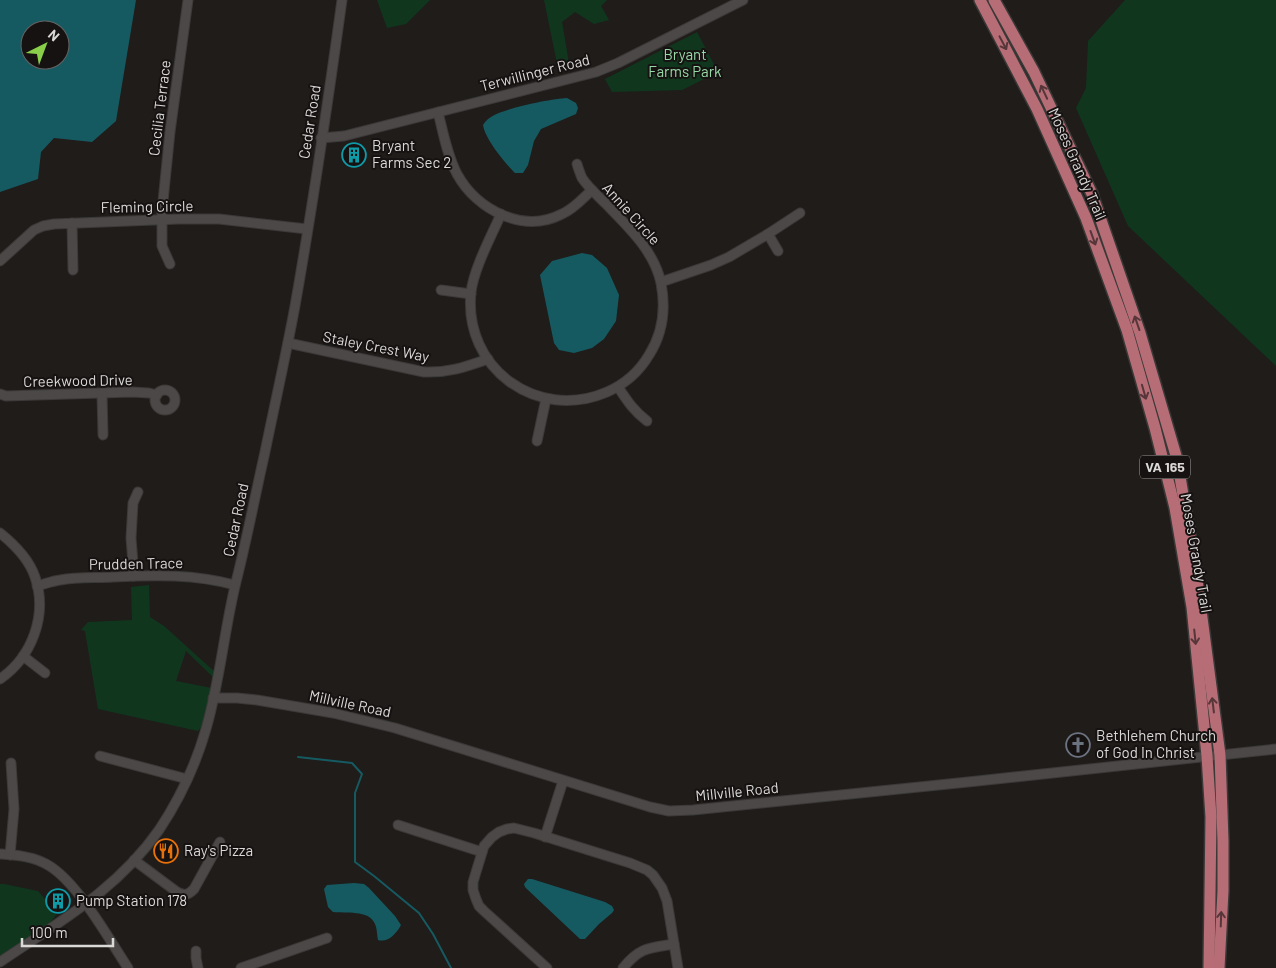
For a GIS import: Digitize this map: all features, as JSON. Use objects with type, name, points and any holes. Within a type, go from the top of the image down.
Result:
[{"type":"main road","name":"Moses Grandy Trail","points":[[980,0],[1037,109],[1086,218],[1127,330],[1155,428],[1175,508],[1192,607],[1207,756],[1211,818],[1209,968]]},
{"type":"main road","name":"Moses Grandy Trail","points":[[994,0],[1034,72],[1092,194],[1140,333],[1177,459],[1196,572],[1220,755],[1223,891],[1219,968]]},
{"type":"street","name":"Cecilia Terrace","points":[[170,264],[162,246],[162,220],[170,132],[188,0]]},
{"type":"street","name":"Cedar Road","points":[[0,962],[86,904],[114,881],[134,860],[163,824],[181,792],[206,730],[288,343],[329,93],[342,0]]},
{"type":"street","name":"Terwillinger Road","points":[[321,138],[344,136],[596,72],[618,63],[743,0]]},
{"type":"street","points":[[438,112],[451,161],[461,180],[477,198],[501,214],[515,220],[525,221],[553,218],[575,206],[592,190]]},
{"type":"street","name":"Annie Circle","points":[[501,214],[480,263],[471,294],[470,307],[473,329],[481,349],[503,377],[518,388],[546,399],[574,401],[596,397],[618,387],[639,369],[650,354],[657,339],[663,317],[664,298],[661,282],[646,248],[592,190],[582,177],[577,164]]},
{"type":"street","points":[[661,282],[711,266],[768,234],[800,213]]},
{"type":"street","name":"Fleming Circle","points":[[0,261],[34,230],[54,224],[219,219],[307,229]]},
{"type":"street","points":[[72,223],[74,270]]},
{"type":"street","points":[[768,234],[778,251]]},
{"type":"street","points":[[441,290],[471,294]]},
{"type":"street","name":"Staley Crest Way","points":[[288,343],[424,372],[444,372],[463,368],[488,359]]},
{"type":"street","points":[[618,387],[635,412],[647,421]]},
{"type":"street","name":"Creekwood Drive","points":[[0,394],[6,396],[132,392],[156,395]]},
{"type":"street","points":[[102,394],[104,435]]},
{"type":"street","points":[[537,440],[546,399]]},
{"type":"street","points":[[134,576],[133,503],[138,492]]},
{"type":"street","points":[[0,533],[16,546],[32,570],[39,598],[38,623],[29,647],[15,666],[0,679]]},
{"type":"street","name":"Prudden Trace","points":[[37,586],[60,580],[134,576],[194,577],[236,585]]},
{"type":"street","points":[[23,656],[45,673]]},
{"type":"street","name":"Millville Road","points":[[214,698],[257,700],[361,719],[650,807],[675,811],[781,802],[1276,749]]},
{"type":"street","points":[[100,756],[187,779]]},
{"type":"street","points":[[10,855],[14,809],[11,763]]},
{"type":"street","points":[[545,836],[563,781]]},
{"type":"street","points":[[398,825],[482,852]]},
{"type":"street","points":[[547,968],[479,906],[473,890],[473,882],[484,846],[492,837],[507,829],[522,830],[545,836],[640,866],[653,875],[662,888],[667,900],[678,968]]},
{"type":"street","points":[[134,860],[177,892],[183,895],[188,894],[194,889],[220,842]]},
{"type":"street","points":[[0,854],[33,858],[51,867],[66,880],[86,904],[128,968]]},
{"type":"street","points":[[242,968],[327,938]]},
{"type":"street","points":[[623,968],[630,959],[645,949],[674,944]]},
{"type":"street","points":[[196,951],[198,968]]},
{"type":"green space","points":[[377,0],[430,0],[406,24],[387,28]]},
{"type":"green space","points":[[544,0],[607,0],[601,6],[609,20],[594,24],[575,12],[562,22],[569,63],[559,73]]},
{"type":"green space","points":[[1125,0],[1276,0],[1276,366],[1128,226],[1076,108],[1086,88],[1088,41]]},
{"type":"green space","name":"Bryant Farms Park","points":[[697,32],[718,72],[682,90],[612,92],[605,79]]},
{"type":"green space","points":[[149,585],[150,617],[164,626],[216,673],[215,679],[186,651],[176,681],[212,688],[203,725],[198,731],[98,709],[85,631],[81,630],[88,622],[132,620],[131,587]]},
{"type":"green space","points":[[0,884],[38,891],[56,915],[38,938],[0,960]]},
{"type":"water","points":[[0,0],[136,0],[116,121],[92,142],[54,138],[41,152],[38,179],[0,192]]},
{"type":"water","points":[[567,98],[576,103],[578,108],[576,114],[541,129],[534,141],[528,165],[523,173],[515,173],[491,144],[483,125],[490,118],[506,110]]},
{"type":"water","points":[[582,253],[592,255],[607,268],[619,295],[616,321],[604,339],[592,348],[574,353],[559,350],[554,343],[540,275],[552,261]]},
{"type":"water","points":[[528,879],[605,902],[612,906],[614,910],[585,939],[580,939],[525,887],[524,884]]},
{"type":"water","points":[[364,884],[369,888],[395,916],[401,925],[391,937],[382,941],[378,940],[375,924],[368,916],[356,913],[333,912],[328,907],[324,889],[327,885]]},
{"type":"waterway","points":[[298,757],[352,763],[362,774],[355,793],[355,862],[419,913],[433,934],[451,968]]},
{"type":"place","name":"Bryant Farms Sec 2","points":[[354,155]]},
{"type":"place","name":"Bethlehem Church of God In Christ","points":[[1078,745]]},
{"type":"place","name":"Ray's Pizza","points":[[166,851]]},
{"type":"place","name":"Pump Station 178","points":[[58,901]]}]
